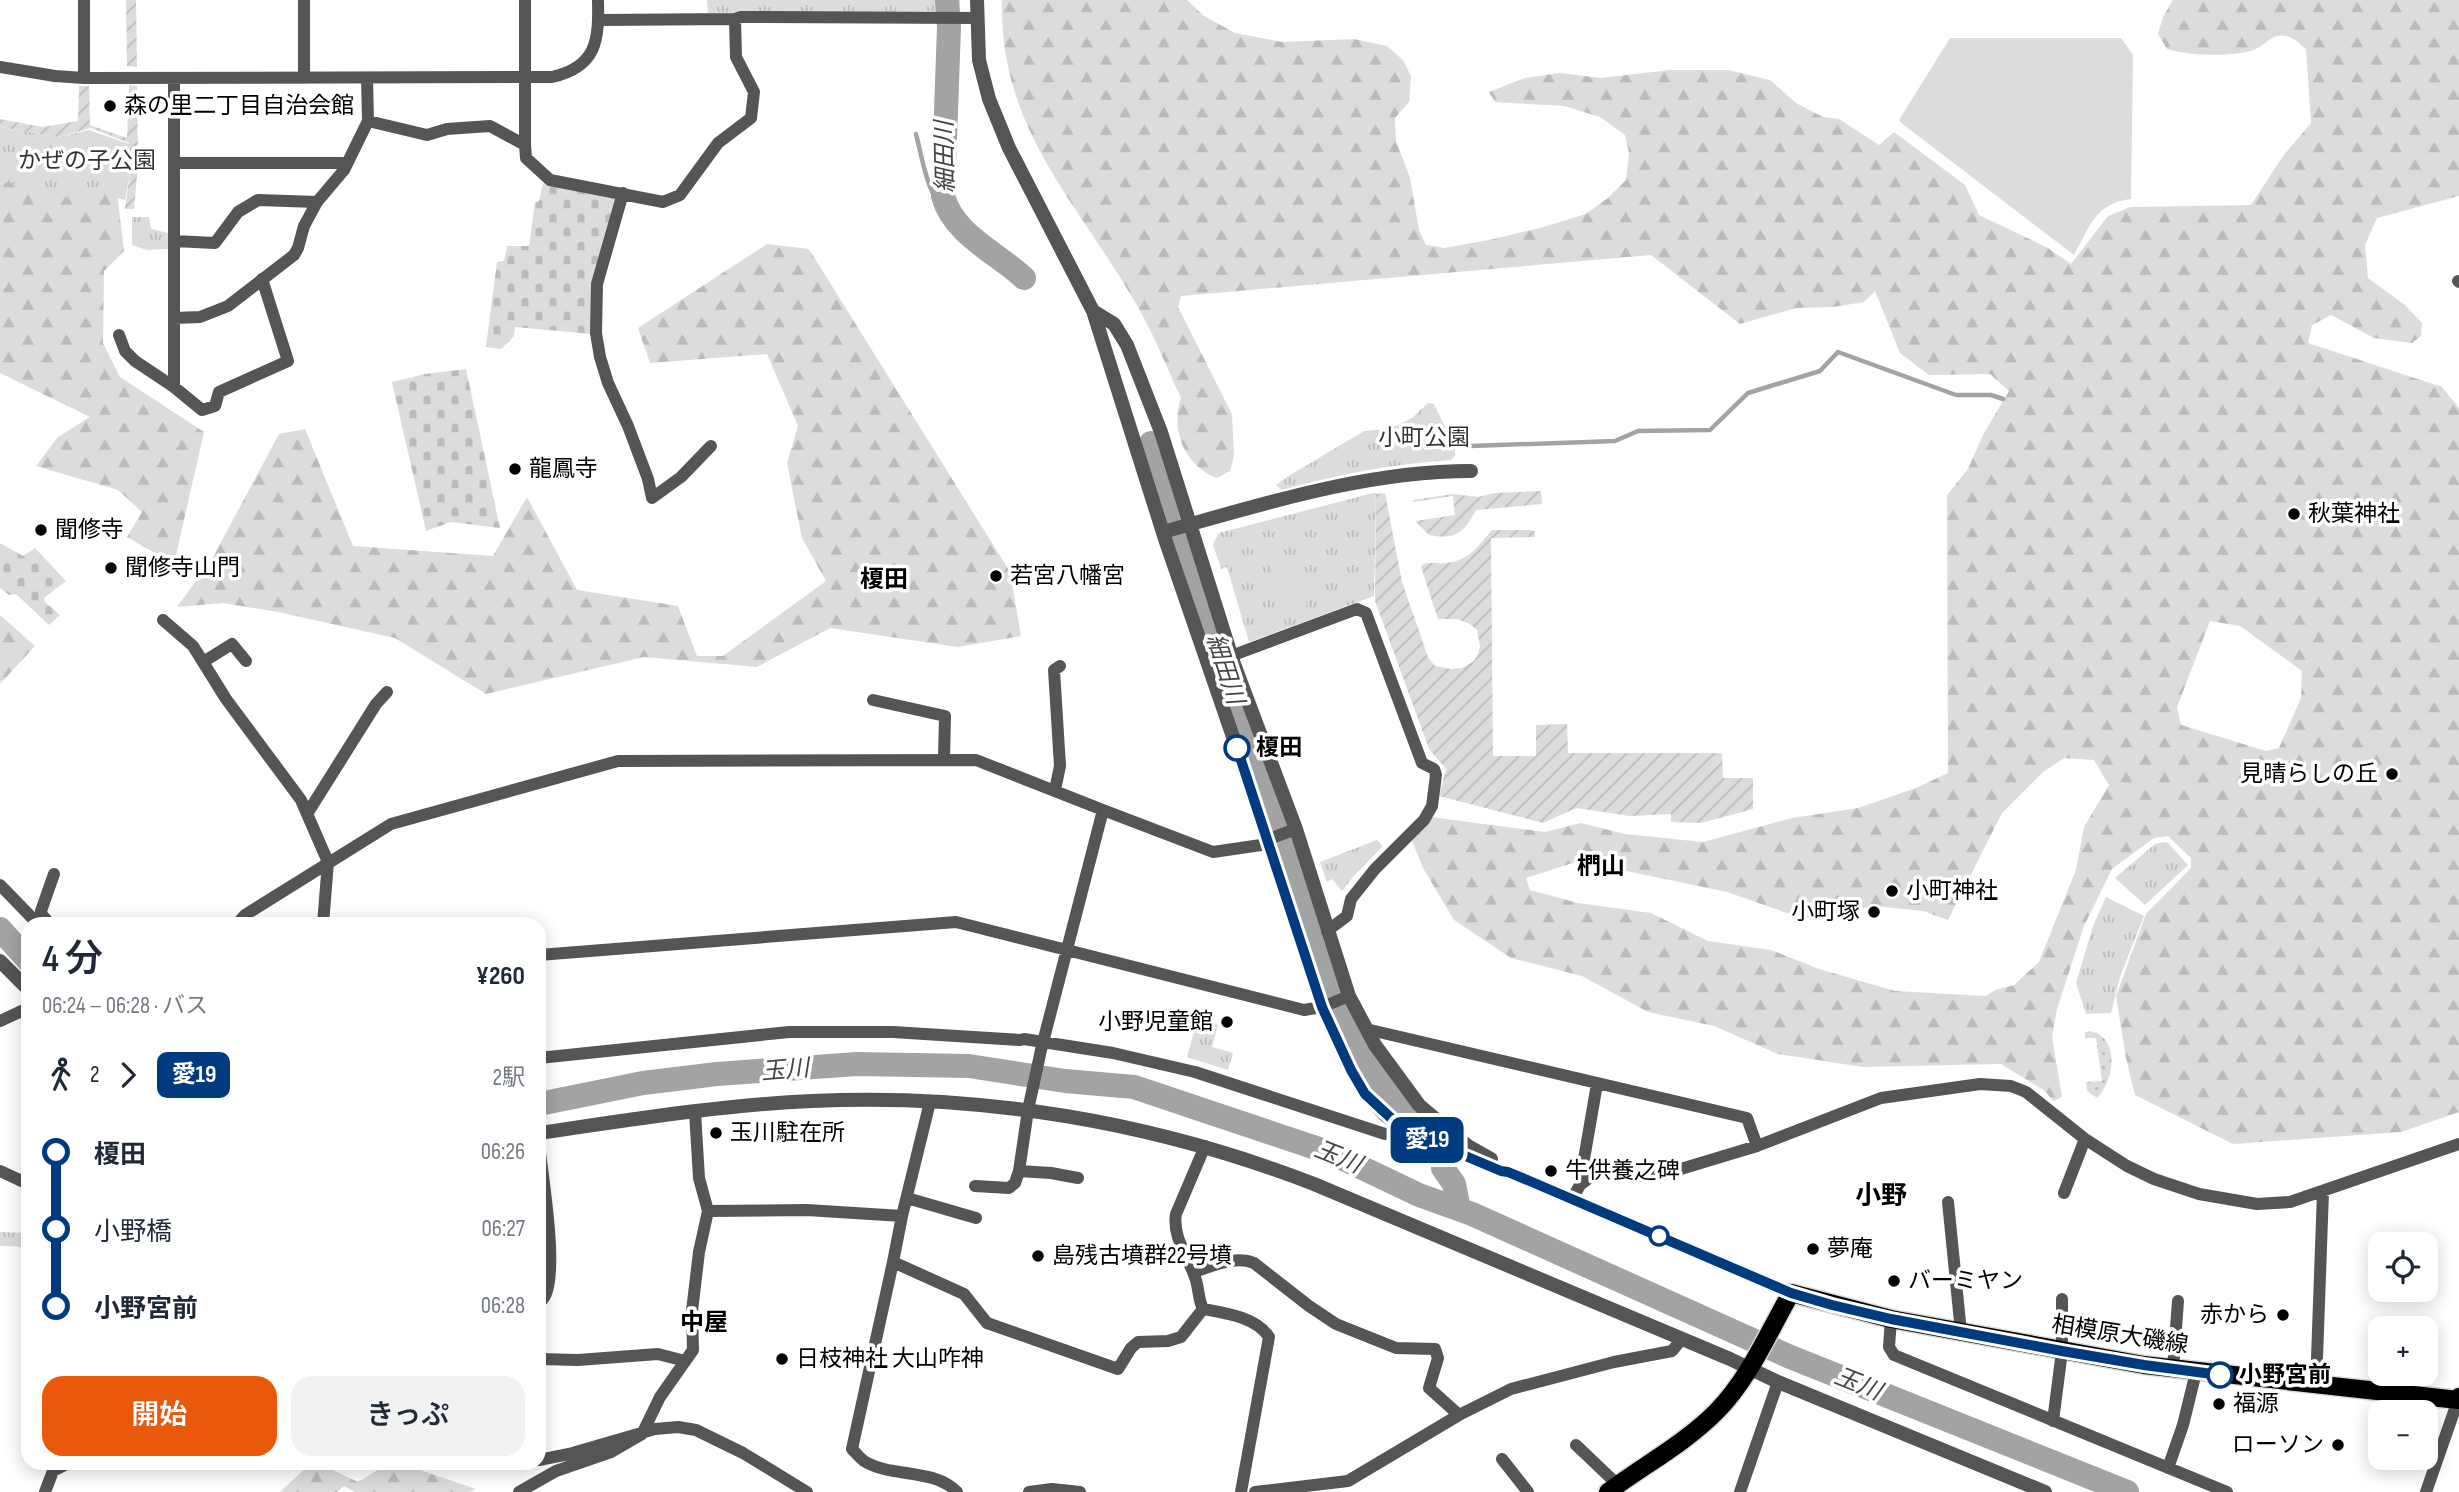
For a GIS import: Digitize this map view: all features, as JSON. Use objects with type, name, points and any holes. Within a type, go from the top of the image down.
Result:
[{"type":"main road","name":"相模原大磯線","points":[[1787,1300],[2173,1369],[2458,1399]]},
{"type":"main road","points":[[1613,1488],[1686,1439],[1718,1410],[1738,1386],[1787,1300]]},
{"type":"street","points":[[84,0],[84,78]]},
{"type":"street","points":[[304,0],[304,78]]},
{"type":"street","points":[[525,0],[526,158],[550,180],[663,202],[680,195],[718,143],[751,118],[754,92],[736,57],[735,19]]},
{"type":"street","points":[[0,67],[84,78],[552,77],[579,66],[587,60],[596,45],[598,0]]},
{"type":"street","points":[[977,0],[979,60],[989,99],[1009,148],[1093,311],[1176,528],[1224,666],[1292,830],[1347,997],[1422,1115],[1468,1146],[1503,1164],[1508,1172]]},
{"type":"street","points":[[598,20],[755,17],[976,18]]},
{"type":"street","points":[[174,78],[174,387]]},
{"type":"street","points":[[174,318],[200,317],[228,306],[294,255],[304,226],[317,202],[344,170],[368,121],[367,78]]},
{"type":"street","points":[[368,121],[427,135],[447,129],[490,126],[525,145]]},
{"type":"street","points":[[175,163],[346,163]]},
{"type":"street","points":[[624,193],[597,284],[596,333],[608,383],[632,437],[652,498],[681,478],[711,446]]},
{"type":"street","points":[[174,241],[215,243],[238,212],[258,200],[317,202]]},
{"type":"street","points":[[119,335],[125,351],[135,361],[202,410],[215,406],[219,392],[288,361],[262,279]]},
{"type":"street","points":[[1093,311],[1114,324],[1127,345],[1161,432],[1176,528],[1224,666],[1270,838],[1326,1005],[1351,1070],[1365,1094],[1406,1128],[1501,1171],[1572,1199],[1787,1300]]},
{"type":"street","points":[[1176,528],[1269,502],[1393,475],[1471,471]]},
{"type":"street","points":[[1224,666],[1357,609],[1366,613],[1422,763],[1433,769],[1436,775],[1432,806],[1424,820],[1375,869],[1351,899],[1347,916],[1327,931]]},
{"type":"street","points":[[163,620],[193,646],[253,737],[301,800],[328,862],[324,917]]},
{"type":"street","points":[[203,662],[229,640],[246,661]]},
{"type":"street","points":[[1055,790],[1060,766],[1054,670],[1060,666]]},
{"type":"street","points":[[307,814],[376,704],[387,692]]},
{"type":"street","points":[[873,700],[945,716],[944,759]]},
{"type":"street","points":[[243,917],[328,862],[400,821],[618,761],[976,760],[1213,852],[1261,845],[1270,838],[1292,830]]},
{"type":"street","points":[[975,1186],[1009,1188],[1015,1182],[1019,1171],[1042,1046],[1102,810]]},
{"type":"street","points":[[44,917],[41,911],[54,874]]},
{"type":"street","points":[[0,885],[31,917]]},
{"type":"street","points":[[546,954],[956,922],[1304,1010],[1347,997]]},
{"type":"street","points":[[0,961],[21,982]]},
{"type":"street","points":[[0,1021],[21,1011]]},
{"type":"street","points":[[1366,1029],[1747,1118],[1757,1146]]},
{"type":"street","points":[[546,1057],[789,1032],[893,1032],[1113,1053],[1195,1072],[1385,1134],[1406,1128],[1422,1115]]},
{"type":"street","points":[[1572,1199],[1587,1178],[1596,1173],[1661,1175],[1757,1146],[1881,1098],[1996,1083],[2025,1092],[2085,1139],[2154,1179],[2199,1194],[2257,1204],[2290,1202],[2459,1144]]},
{"type":"street","points":[[1587,1178],[1583,1165],[1597,1084]]},
{"type":"street","points":[[546,1132],[695,1112],[813,1101],[930,1102],[1029,1106],[1205,1146],[1314,1184],[1681,1340],[1749,1365],[1778,1382],[2045,1492]]},
{"type":"street","points":[[930,1102],[902,1216],[852,1449],[863,1460],[880,1467],[943,1481],[957,1492]]},
{"type":"street","points":[[519,1492],[556,1471],[611,1452],[642,1434],[660,1397],[693,1350],[694,1299],[699,1252],[708,1211],[699,1178],[695,1112]]},
{"type":"street","points":[[2064,1193],[2085,1139]]},
{"type":"street","points":[[1203,1309],[1194,1272],[1174,1225],[1176,1214],[1205,1146]]},
{"type":"street","points":[[0,1171],[21,1181]]},
{"type":"street","points":[[1019,1171],[1079,1178]]},
{"type":"street","points":[[2316,1386],[2323,1192]]},
{"type":"street","points":[[907,1198],[968,1220]]},
{"type":"street","points":[[1948,1202],[1961,1332]]},
{"type":"street","points":[[708,1211],[807,1210],[902,1216]]},
{"type":"street","points":[[546,1252],[551,1278],[546,1297]]},
{"type":"street","points":[[1194,1272],[1245,1259],[1336,1324],[1396,1348],[1435,1349],[1438,1358],[1429,1388],[1459,1415]]},
{"type":"street","points":[[893,1262],[964,1294],[987,1323],[1118,1369],[1138,1342],[1168,1341],[1181,1337],[1203,1309]]},
{"type":"street","points":[[2053,1421],[2062,1351],[2062,1299]]},
{"type":"street","points":[[2173,1369],[2174,1328],[2179,1301]]},
{"type":"street","points":[[1203,1309],[1231,1314],[1264,1329],[1269,1338],[1241,1492]]},
{"type":"street","points":[[1891,1319],[1888,1347],[1894,1355],[2227,1492]]},
{"type":"street","points":[[1255,1492],[1350,1486],[1459,1415],[1511,1389],[1614,1362],[1672,1351],[1681,1340]]},
{"type":"street","points":[[546,1359],[578,1360],[658,1354],[685,1361]]},
{"type":"street","points":[[2168,1468],[2183,1425],[2196,1372]]},
{"type":"street","points":[[1740,1492],[1778,1382]]},
{"type":"street","points":[[2426,1492],[2458,1399]]},
{"type":"street","points":[[546,1458],[655,1429],[678,1427],[696,1430],[807,1492]]},
{"type":"street","points":[[1576,1445],[1613,1488]]},
{"type":"street","points":[[1503,1459],[1528,1492]]},
{"type":"street","points":[[45,1492],[55,1470]]},
{"type":"street","points":[[1028,1492],[1052,1489],[1080,1492]]},
{"type":"green space","points":[[126,0],[136,0],[137,67],[127,66]]},
{"type":"green space","points":[[707,0],[960,0],[959,11],[708,14]]},
{"type":"green space","points":[[1002,0],[1187,0],[1204,16],[1235,33],[1282,42],[1354,39],[1387,46],[1403,60],[1411,76],[1409,102],[1395,118],[1396,141],[1410,178],[1419,230],[1426,245],[1444,248],[1540,228],[1586,214],[1626,180],[1629,153],[1625,135],[1600,117],[1564,106],[1495,102],[1489,92],[1525,78],[1560,73],[1601,78],[1670,70],[1728,70],[1770,80],[1796,103],[1823,117],[1839,119],[1879,145],[1894,132],[1965,185],[1979,215],[2048,248],[2071,264],[2108,216],[2130,207],[2251,205],[2283,156],[2311,123],[2306,49],[2293,39],[2281,35],[2254,50],[2235,54],[2199,54],[2167,49],[2158,34],[2163,17],[2173,0],[2459,0],[2459,196],[2377,218],[2365,245],[2368,278],[2405,305],[2422,323],[2421,336],[2412,343],[2374,338],[2331,315],[2312,325],[2308,343],[2442,387],[2459,408],[2459,1112],[2401,1132],[2233,1144],[2135,1095],[2116,996],[2146,914],[2191,868],[2191,858],[2168,836],[2154,838],[2112,869],[2084,926],[2057,1009],[2052,1037],[2062,1097],[2053,1101],[2045,1091],[2001,1064],[1863,1067],[1778,1054],[1714,1026],[1648,1012],[1582,976],[1511,958],[1454,920],[1423,868],[1412,841],[1423,816],[1545,832],[1581,823],[1625,834],[1703,842],[1792,818],[1858,808],[1916,788],[1948,773],[1947,495],[1968,469],[1983,435],[2009,391],[1990,374],[1929,375],[1900,353],[1875,291],[1864,302],[1833,307],[1796,308],[1740,324],[1651,255],[1181,296],[1178,307],[1232,414],[1234,456],[1230,471],[1217,478],[1196,465],[1183,446],[1177,422],[1181,398],[1154,337],[1142,313],[1045,161],[1027,125],[1013,87],[1004,46]],"holes":[[[2210,621],[2240,626],[2302,671],[2301,698],[2279,748],[2266,751],[2181,725],[2177,707]],[[2064,758],[2094,760],[2109,785],[2084,827],[2076,870],[2039,962],[2014,985],[1995,990],[1986,996],[1895,991],[1819,969],[1771,950],[1708,941],[1651,913],[1578,903],[1530,890],[1526,878],[1579,861],[1727,892],[1804,919],[1875,906],[1923,911],[1948,920],[2002,813],[2043,772]]]},
{"type":"green space","points":[[1950,38],[2121,38],[2133,55],[2131,199],[2101,211],[2074,255],[1900,122]]},
{"type":"green space","points":[[129,85],[137,86],[138,166],[134,209],[125,209],[130,173],[129,143],[91,128],[58,137],[0,127],[0,119],[43,127],[78,121],[79,86],[89,86],[90,125],[127,138]]},
{"type":"green space","name":"かぜの子公園","points":[[0,127],[58,137],[89,130],[129,144],[130,173],[125,200],[94,193],[64,198],[53,191],[0,181]]},
{"type":"green space","points":[[0,145],[114,167],[124,251],[104,271],[103,343],[120,377],[204,432],[174,564],[127,537],[142,512],[118,490],[36,466],[58,437],[90,417],[0,373]]},
{"type":"green space","points":[[543,184],[617,198],[591,334],[515,327],[514,336],[501,349],[486,347],[497,262],[504,261],[507,246],[529,246],[535,203],[539,201]]},
{"type":"green space","points":[[132,217],[149,217],[151,229],[168,233],[168,249],[147,250],[132,245]]},
{"type":"green space","points":[[767,244],[809,249],[1010,572],[1021,636],[958,647],[830,628],[757,667],[644,657],[486,694],[395,638],[278,612],[223,603],[177,607],[212,559],[279,434],[305,429],[353,546],[493,556],[527,497],[577,590],[678,606],[697,656],[723,656],[826,581],[802,538],[787,463],[798,426],[767,354],[650,363],[638,328]]},
{"type":"green space","points":[[466,369],[500,528],[451,522],[426,531],[392,382],[425,374]]},
{"type":"green space","name":"小町公園","points":[[1428,403],[1434,404],[1455,448],[1455,456],[1451,460],[1366,471],[1282,490],[1276,485],[1364,431],[1390,429],[1412,418]]},
{"type":"green space","points":[[1541,491],[1542,504],[1476,510],[1463,529],[1453,535],[1429,535],[1415,521],[1455,515],[1453,496],[1413,500],[1453,494],[1478,497],[1494,493]]},
{"type":"green space","points":[[1376,493],[1374,596],[1249,642],[1227,567],[1221,569],[1213,544],[1219,533]]},
{"type":"green space","points":[[1385,493],[1402,582],[1428,657],[1435,666],[1462,668],[1474,661],[1480,646],[1477,630],[1470,624],[1457,619],[1438,619],[1421,567],[1423,564],[1461,559],[1472,552],[1492,530],[1535,532],[1535,537],[1491,538],[1493,756],[1536,756],[1536,725],[1567,724],[1568,753],[1722,753],[1723,778],[1753,778],[1753,809],[1701,823],[1671,822],[1671,814],[1630,816],[1576,808],[1543,823],[1439,796],[1446,769],[1429,749],[1375,601],[1376,494]]},
{"type":"green space","points":[[0,543],[23,556],[35,548],[66,581],[44,598],[60,615],[49,625],[16,594],[9,595],[0,588]]},
{"type":"green space","points":[[1292,560],[1307,606],[1285,613],[1271,567]]},
{"type":"green space","points":[[0,615],[35,646],[0,684]]},
{"type":"green space","points":[[1377,840],[1383,846],[1342,891],[1332,879],[1327,882],[1320,862]]},
{"type":"green space","points":[[2168,843],[2188,865],[2145,905],[2115,878],[2155,844]]},
{"type":"green space","points":[[2106,897],[2144,916],[2120,977],[2111,1013],[2086,1014],[2076,983],[2093,926]]},
{"type":"green space","points":[[1198,1017],[1218,1025],[1212,1047],[1233,1053],[1228,1070],[1187,1057]]},
{"type":"green space","points":[[2088,1031],[2099,1034],[2106,1041],[2112,1060],[2108,1081],[2097,1098],[2087,1091],[2086,1082],[2102,1081],[2096,1038],[2085,1038]]},
{"type":"green space","points":[[0,1232],[21,1233],[21,1247],[0,1246]]},
{"type":"green space","points":[[304,1470],[333,1470],[358,1482],[378,1470],[420,1470],[476,1489],[470,1492],[355,1492],[344,1486],[337,1492],[280,1492]]},
{"type":"waterway","name":"細田川","points":[[947,0],[949,27],[943,196],[956,222],[1024,278]]},
{"type":"waterway","points":[[916,134],[931,189],[950,216]]},
{"type":"waterway","points":[[1470,446],[1615,441],[1638,431],[1710,430],[1748,393],[1820,371],[1838,352],[1956,395],[1991,395],[2003,399]]},
{"type":"waterway","name":"細田川","points":[[1151,443],[1180,541],[1332,994],[1370,1068],[1409,1118]]},
{"type":"waterway","name":"玉川","points":[[0,929],[21,952]]},
{"type":"waterway","name":"玉川","points":[[546,1103],[643,1083],[717,1074],[857,1064],[969,1066],[1065,1081],[1134,1087],[1331,1153],[1419,1195],[1472,1214],[1788,1356],[2127,1492]]},
{"type":"waterway","name":"細田川","points":[[1443,1168],[1454,1184],[1459,1209]]},
{"type":"bus line","name":"愛19","points":[[1237,748],[1322,1007],[1365,1094],[1404,1130],[1791,1293],[1891,1319],[2144,1365],[2220,1375]]},
{"type":"place","name":"森の里二丁目自治会館","points":[[110,106]]},
{"type":"place","name":"龍鳳寺","points":[[515,469]]},
{"type":"place","name":"秋葉神社","points":[[2294,514]]},
{"type":"place","name":"聞修寺","points":[[41,530]]},
{"type":"place","name":"聞修寺山門","points":[[111,568]]},
{"type":"place","name":"若宮八幡宮","points":[[996,576]]},
{"type":"place","name":"榎田","points":[[1237,748]]},
{"type":"place","name":"見晴らしの丘","points":[[2392,774]]},
{"type":"place","name":"小町神社","points":[[1892,891]]},
{"type":"place","name":"小町塚","points":[[1874,912]]},
{"type":"place","name":"小野児童館","points":[[1227,1022]]},
{"type":"place","name":"玉川駐在所","points":[[716,1133]]},
{"type":"place","name":"牛供養之碑","points":[[1551,1171]]},
{"type":"place","name":"夢庵","points":[[1813,1249]]},
{"type":"place","name":"島残古墳群22号墳","points":[[1038,1256]]},
{"type":"place","name":"バーミヤン","points":[[1894,1281]]},
{"type":"place","name":"赤から","points":[[2283,1315]]},
{"type":"place","name":"日枝神社 大山咋神","points":[[782,1359]]},
{"type":"place","name":"小野宮前","points":[[2220,1375]]},
{"type":"place","name":"福源","points":[[2219,1404]]},
{"type":"place","name":"ローソン","points":[[2338,1445]]},
{"type":"district","name":"榎田","points":[[884,579]]},
{"type":"district","name":"椚山","points":[[1601,866]]},
{"type":"district","name":"小野","points":[[1881,1196]]},
{"type":"district","name":"中屋","points":[[704,1322]]}]
